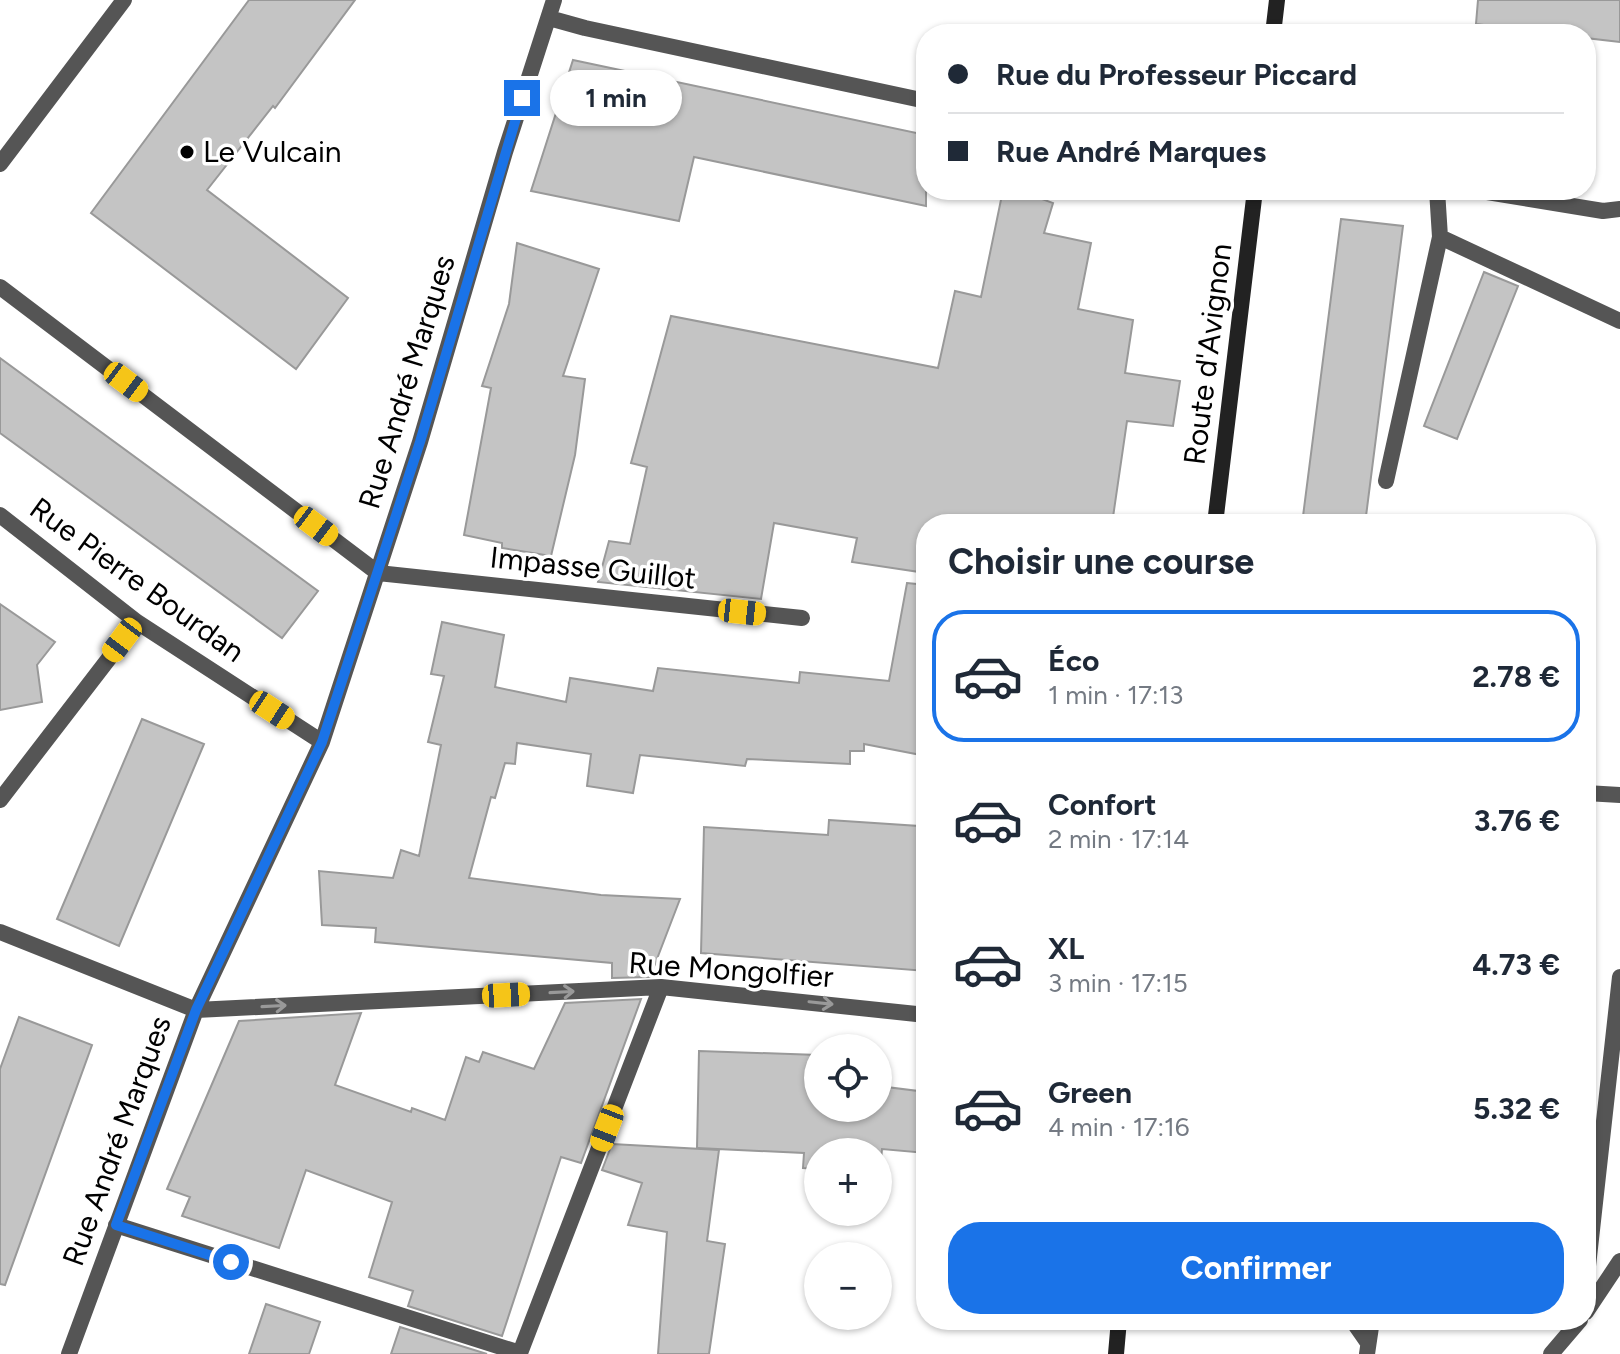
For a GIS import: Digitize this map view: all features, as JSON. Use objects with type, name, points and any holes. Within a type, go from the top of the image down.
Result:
[{"type":"main road","points":[[1274,24],[1277,0]]},
{"type":"main road","name":"Route d'Avignon","points":[[1216,514],[1254,200]]},
{"type":"main road","points":[[1116,1354],[1118,1330]]},
{"type":"street","points":[[0,164],[124,0]]},
{"type":"street","name":"Rue André Marques","points":[[69,1354],[196,1010],[322,742],[420,442],[505,152],[554,0]]},
{"type":"street","points":[[549,18],[916,99]]},
{"type":"street","points":[[1386,481],[1440,237],[1438,200]]},
{"type":"street","points":[[1536,200],[1603,211],[1620,209]]},
{"type":"street","points":[[1440,237],[1620,321]]},
{"type":"street","points":[[0,287],[378,573]]},
{"type":"street","name":"Rue Pierre Bourdan","points":[[0,515],[137,622],[322,742]]},
{"type":"street","name":"Impasse Guillot","points":[[378,573],[802,618]]},
{"type":"street","points":[[0,800],[137,622]]},
{"type":"street","points":[[1596,794],[1620,795]]},
{"type":"street","points":[[0,932],[196,1010]]},
{"type":"street","points":[[1596,1194],[1620,977]]},
{"type":"street","points":[[116,1225],[520,1353],[661,987]]},
{"type":"street","name":"Rue Mongolfier","points":[[196,1010],[661,987],[916,1014]]},
{"type":"street","points":[[1596,1297],[1620,1261]]},
{"type":"street","points":[[1358,1330],[1368,1349]]},
{"type":"street","points":[[1551,1354],[1571,1330]]},
{"type":"building","name":"Le Vulcain","points":[[249,0],[355,0],[275,108],[273,106],[207,190],[348,298],[296,369],[91,213]]},
{"type":"building","points":[[1478,0],[1620,0],[1620,42],[1596,39],[1596,24],[1476,24]]},
{"type":"building","points":[[573,60],[916,133],[916,200],[926,200],[926,206],[694,157],[679,221],[531,191]]},
{"type":"building","points":[[1001,200],[1045,200],[1053,203],[1044,233],[1091,243],[1078,309],[1133,320],[1125,373],[1180,381],[1173,426],[1127,421],[1113,514],[916,514],[916,572],[852,562],[857,538],[774,523],[761,599],[598,582],[609,541],[630,544],[647,467],[631,463],[671,316],[938,368],[955,291],[981,297]]},
{"type":"building","points":[[1341,219],[1403,226],[1366,514],[1303,514]]},
{"type":"building","points":[[517,243],[599,269],[563,376],[585,379],[575,455],[551,556],[502,548],[502,543],[464,535],[491,388],[482,386],[509,304]]},
{"type":"building","points":[[1484,272],[1518,286],[1457,439],[1424,426]]},
{"type":"building","points":[[0,358],[318,591],[282,638],[0,433]]},
{"type":"building","points":[[907,583],[916,584],[916,754],[864,744],[864,751],[850,751],[850,764],[747,759],[745,766],[640,755],[633,793],[587,786],[591,754],[517,743],[515,764],[505,763],[495,798],[491,797],[469,878],[601,895],[680,899],[650,977],[612,978],[612,963],[375,942],[376,928],[322,925],[319,871],[393,878],[401,850],[419,856],[441,745],[428,742],[444,676],[431,674],[442,622],[504,635],[495,687],[566,702],[570,678],[653,691],[658,668],[799,683],[800,672],[889,681]]},
{"type":"building","points":[[0,604],[55,642],[37,665],[42,702],[0,710]]},
{"type":"building","points":[[142,719],[204,744],[119,946],[57,919]]},
{"type":"building","points":[[829,820],[916,826],[916,970],[701,953],[704,827],[828,835]]},
{"type":"building","points":[[641,999],[581,1163],[561,1157],[502,1336],[408,1306],[413,1291],[369,1277],[392,1202],[306,1170],[279,1248],[182,1216],[190,1197],[167,1189],[239,1021],[361,1013],[335,1085],[411,1112],[412,1108],[445,1120],[466,1057],[479,1062],[483,1052],[534,1069],[565,1003]]},
{"type":"building","points":[[19,1017],[92,1045],[5,1285],[0,1284],[0,1069]]},
{"type":"building","points":[[699,1051],[804,1055],[804,1122],[892,1122],[892,1088],[916,1091],[916,1152],[892,1150],[892,1138],[804,1138],[804,1153],[697,1148]]},
{"type":"building","points":[[612,1144],[719,1150],[707,1241],[725,1244],[709,1354],[658,1354],[667,1232],[628,1225],[642,1183],[602,1170]]},
{"type":"building","points":[[266,1304],[320,1322],[309,1354],[249,1354]]},
{"type":"building","points":[[400,1327],[487,1354],[391,1354]]},
{"type":"place","name":"Le Vulcain","points":[[187,152]]},
{"type":"route","points":[[231,1262],[116,1225],[196,1010],[322,742],[420,442],[522,98]]}]
